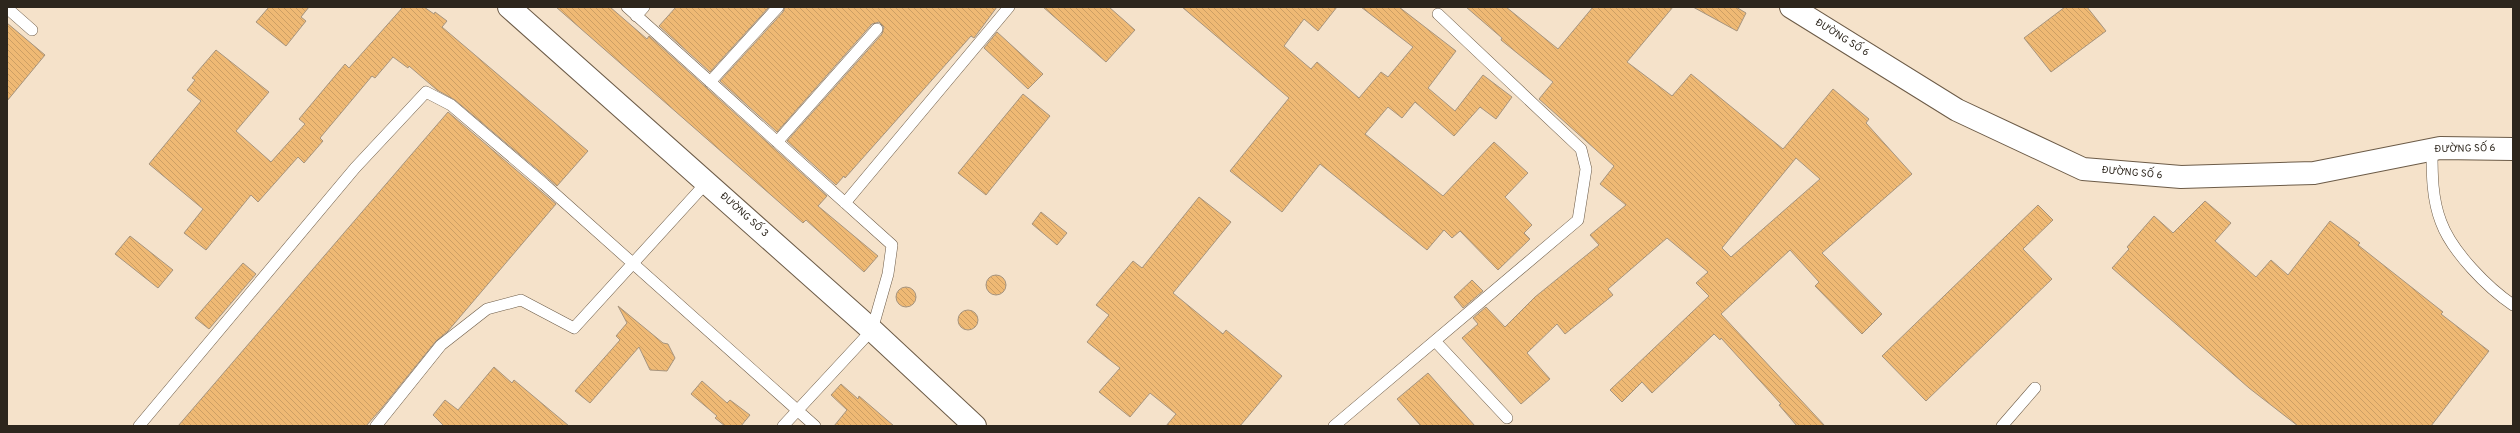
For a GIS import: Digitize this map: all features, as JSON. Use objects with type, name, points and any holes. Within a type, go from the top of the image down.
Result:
[{"type":"street","name":"ĐƯỜNG SỐ 3","points":[[509,7],[872,330],[975,426]]},
{"type":"street","name":"ĐƯỜNG SỐ 6","points":[[1791,7],[1957,110],[2083,169],[2181,177],[2314,173],[2432,149],[2513,149]]},
{"type":"lane","points":[[627,7],[892,245],[888,274],[872,330],[783,426]]},
{"type":"lane","points":[[636,16],[644,7]]},
{"type":"lane","points":[[710,82],[778,7]]},
{"type":"lane","points":[[845,203],[1008,7]]},
{"type":"lane","points":[[7,8],[32,30]]},
{"type":"lane","points":[[1334,426],[1578,220],[1586,169],[1581,149],[1438,14]]},
{"type":"lane","points":[[777,142],[876,29]]},
{"type":"lane","points":[[140,426],[355,168],[426,92],[451,105],[633,262],[815,426]]},
{"type":"lane","points":[[2432,149],[2432,181],[2441,223],[2475,272],[2499,295],[2513,305]]},
{"type":"lane","points":[[376,426],[441,345],[486,309],[522,300],[574,328],[707,182]]},
{"type":"lane","points":[[1435,341],[1507,418]]},
{"type":"lane","points":[[2002,426],[2035,388]]},
{"type":"building","points":[[269,7],[309,7],[301,17],[306,21],[286,46],[256,22]]},
{"type":"building","points":[[403,7],[424,7],[434,14],[435,12],[447,21],[442,27],[588,151],[557,186],[455,100],[437,90],[409,66],[408,68],[393,57],[375,78],[372,76],[320,138],[323,141],[304,163],[298,157],[258,202],[251,195],[206,250],[184,233],[203,209],[149,164],[201,101],[187,90],[195,80],[192,78],[216,50],[269,92],[236,131],[271,162],[305,124],[299,119],[345,64],[349,68]]},
{"type":"building","points":[[556,7],[610,7],[647,39],[649,36],[827,196],[818,206],[878,256],[864,272],[806,220],[803,223]]},
{"type":"building","points":[[676,7],[769,7],[710,72],[659,26]]},
{"type":"building","points":[[785,7],[997,7],[974,38],[971,36],[845,178],[844,176],[836,185],[787,141],[882,34],[884,27],[879,22],[872,24],[777,132],[720,81],[783,12]]},
{"type":"building","points":[[1043,7],[1109,7],[1135,30],[1106,62]]},
{"type":"building","points":[[1182,7],[1337,7],[1318,31],[1304,19],[1284,46],[1311,69],[1317,62],[1359,98],[1381,72],[1388,77],[1413,47],[1361,7],[1399,7],[1456,51],[1428,88],[1455,111],[1483,75],[1512,97],[1496,119],[1480,107],[1454,136],[1415,102],[1402,118],[1388,107],[1365,134],[1443,196],[1494,142],[1528,173],[1505,197],[1532,225],[1524,233],[1530,239],[1498,270],[1460,231],[1452,238],[1444,230],[1427,250],[1320,164],[1282,212],[1230,171],[1289,98]]},
{"type":"building","points":[[1466,7],[1506,7],[1558,49],[1593,7],[1673,7],[1627,62],[1672,96],[1691,74],[1783,149],[1833,89],[1869,119],[1866,123],[1912,174],[1822,253],[1882,314],[1862,334],[1815,286],[1819,282],[1790,250],[1721,314],[1825,426],[1797,426],[1779,405],[1781,404],[1721,338],[1720,340],[1714,334],[1652,393],[1642,382],[1622,402],[1610,390],[1709,296],[1696,283],[1708,272],[1667,238],[1608,289],[1613,295],[1565,334],[1557,324],[1527,353],[1550,379],[1521,404],[1462,338],[1478,324],[1473,318],[1486,307],[1505,327],[1535,297],[1599,245],[1590,235],[1626,205],[1600,184],[1614,166],[1539,99],[1553,82],[1501,40],[1502,38]],"holes":[[[1796,158],[1820,179],[1731,257],[1722,248]]]},
{"type":"building","points":[[1693,7],[1736,7],[1746,13],[1737,31]]},
{"type":"building","points":[[2065,7],[2087,7],[2106,31],[2051,72],[2024,38]]},
{"type":"building","points":[[7,23],[45,55],[7,101]]},
{"type":"building","points":[[997,32],[1043,74],[1028,89],[984,48]]},
{"type":"building","points":[[1023,94],[1050,116],[986,195],[958,173]]},
{"type":"building","points":[[448,112],[556,204],[448,331],[436,341],[381,409],[366,426],[178,426]]},
{"type":"building","points":[[1199,197],[1231,222],[1173,293],[1223,334],[1226,330],[1282,376],[1240,426],[1166,426],[1176,414],[1150,393],[1130,417],[1099,392],[1120,368],[1087,342],[1109,315],[1096,305],[1133,261],[1142,268]]},
{"type":"building","points":[[2205,201],[2231,223],[2215,241],[2256,277],[2271,260],[2288,275],[2330,221],[2360,243],[2358,245],[2443,312],[2441,314],[2489,351],[2431,426],[2298,426],[2249,388],[2112,268],[2129,249],[2127,247],[2154,216],[2173,233]]},
{"type":"building","points":[[2038,205],[2053,220],[2023,249],[2052,279],[1926,401],[1882,356]]},
{"type":"building","points":[[1041,212],[1067,233],[1057,245],[1032,224]]},
{"type":"building","points":[[130,236],[173,270],[158,288],[115,254]]},
{"type":"building","points":[[243,263],[256,274],[209,329],[195,318]]},
{"type":"building","points":[[992,275],[1000,275],[1006,281],[1006,289],[1000,295],[992,295],[986,289],[986,281]]},
{"type":"building","points":[[1472,280],[1483,291],[1463,308],[1454,297]]},
{"type":"building","points":[[906,287],[913,290],[916,297],[913,304],[906,307],[899,304],[896,297],[899,290]]},
{"type":"building","points":[[618,306],[663,343],[668,344],[675,358],[667,371],[650,370],[639,347],[590,403],[575,391],[620,340],[616,336],[627,323]]},
{"type":"building","points":[[968,310],[975,313],[978,320],[975,327],[968,330],[961,327],[958,320],[961,313]]},
{"type":"building","points":[[494,367],[512,383],[514,380],[569,426],[444,426],[433,415],[445,400],[458,410]]},
{"type":"building","points":[[1428,373],[1475,426],[1421,426],[1397,399]]},
{"type":"building","points":[[702,381],[727,403],[730,400],[750,415],[741,426],[725,426],[715,418],[717,416],[691,394]]},
{"type":"building","points":[[841,384],[858,399],[859,396],[894,426],[834,426],[847,410],[831,395]]}]
